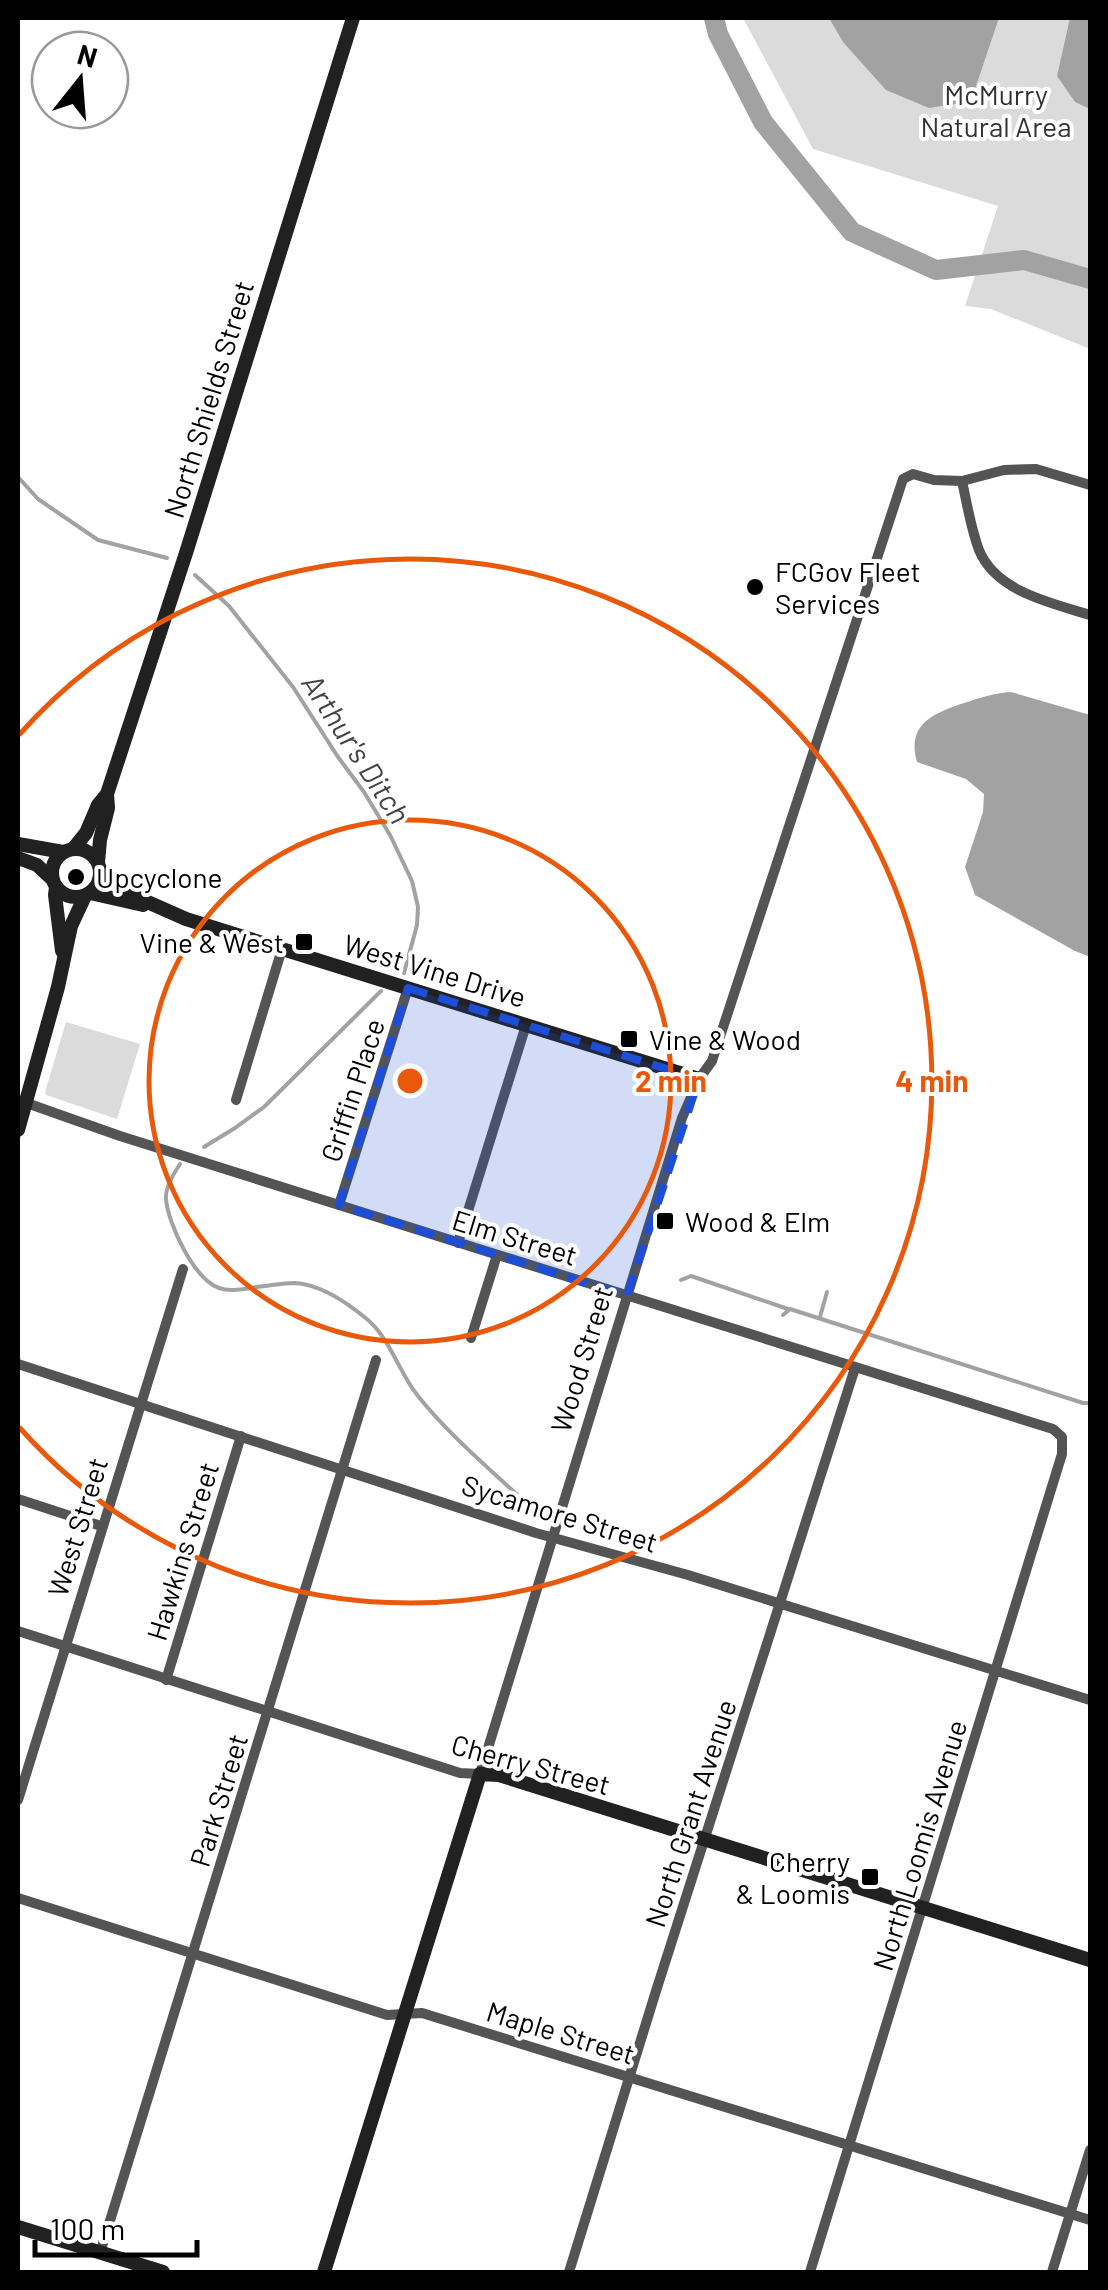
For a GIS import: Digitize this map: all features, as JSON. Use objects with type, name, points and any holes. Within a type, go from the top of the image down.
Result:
[{"type":"street","name":"North Shields Street","points":[[68,851],[86,833],[107,794],[353,18]]},
{"type":"street","points":[[1090,485],[1036,469],[1004,470],[962,482],[980,553],[995,572],[1018,592],[1090,615]]},
{"type":"street","name":"Wood Street","points":[[324,2272],[682,1118],[698,1079],[712,1062],[903,479],[913,474],[962,482]]},
{"type":"street","name":"North Shields Street","points":[[99,867],[107,794]]},
{"type":"street","points":[[18,844],[85,851],[99,867],[98,883],[74,916],[58,988],[22,1101],[18,1130]]},
{"type":"street","points":[[63,956],[51,872],[55,860],[68,851]]},
{"type":"street","points":[[18,858],[37,865],[69,896],[87,894]]},
{"type":"street","name":"West Vine Drive","points":[[99,867],[132,894],[158,908]]},
{"type":"street","name":"West Vine Drive","points":[[87,894],[158,908],[698,1079]]},
{"type":"street","points":[[236,1100],[282,949]]},
{"type":"street","name":"Griffin Place","points":[[339,1205],[408,988]]},
{"type":"street","points":[[458,1243],[526,1024]]},
{"type":"street","name":"Elm Street","points":[[22,1101],[120,1136],[1058,1432]]},
{"type":"street","points":[[471,1338],[497,1255]]},
{"type":"street","name":"West Street","points":[[18,1800],[183,1269]]},
{"type":"street","name":"Park Street","points":[[100,2252],[376,1360]]},
{"type":"street","name":"Sycamore Street","points":[[18,1364],[552,1537],[1090,1700]]},
{"type":"street","name":"North Grant Avenue","points":[[569,2272],[855,1368]]},
{"type":"street","name":"North Loomis Avenue","points":[[810,2272],[1062,1454],[1058,1432]]},
{"type":"street","name":"Hawkins Street","points":[[166,1680],[241,1436]]},
{"type":"street","points":[[18,1500],[101,1526]]},
{"type":"street","name":"Cherry Street","points":[[18,1632],[460,1772],[499,1775],[1090,1960]]},
{"type":"street","name":"Maple Street","points":[[18,1898],[387,2015],[422,2013],[1090,2220]]},
{"type":"street","points":[[1052,2272],[1090,2150]]},
{"type":"street","points":[[18,2227],[163,2272]]},
{"type":"highlighted area","points":[[408,988],[699,1079],[627,1296],[339,1205]]},
{"type":"green space","name":"McMurry Natural Area","points":[[743,18],[1090,18],[1090,349],[991,309],[965,306],[998,206],[813,149]]},
{"type":"green space","points":[[66,1022],[140,1044],[117,1119],[46,1095]]},
{"type":"shaded area","points":[[829,18],[999,18],[975,89],[962,103],[929,108],[886,90],[843,42]]},
{"type":"shaded area","points":[[1070,18],[1090,18],[1090,109],[1075,102],[1057,76]]},
{"type":"shaded area","points":[[1011,692],[1090,715],[1090,957],[975,895],[965,867],[983,812],[984,794],[966,779],[917,762],[915,738],[933,716],[976,699]]},
{"type":"waterway","points":[[714,18],[718,34],[763,122],[852,232],[936,270],[1024,260],[1090,279]]},
{"type":"waterway","name":"Arthur's Ditch","points":[[18,477],[38,499],[98,540],[167,558]]},
{"type":"waterway","name":"Arthur's Ditch","points":[[195,575],[229,606],[293,687],[390,835],[412,881],[418,907],[404,973]]},
{"type":"waterway","name":"Arthur's Ditch","points":[[204,1147],[264,1107],[381,991]]},
{"type":"waterway","name":"Arthur's Ditch","points":[[180,1164],[166,1199],[177,1236],[200,1274],[228,1290],[304,1284],[352,1308],[383,1337],[411,1387],[430,1410],[526,1503]]},
{"type":"waterway","points":[[681,1280],[691,1276],[788,1309]]},
{"type":"waterway","points":[[820,1317],[827,1292]]},
{"type":"waterway","points":[[783,1315],[790,1309],[1090,1403]]},
{"type":"place","name":"FCGov Fleet Services","points":[[755,587]]},
{"type":"place","name":"Upcyclone","points":[[76,877]]},
{"type":"place","name":"Vine & West","points":[[304,942]]},
{"type":"place","name":"Vine & Wood","points":[[629,1039]]},
{"type":"place","name":"Wood & Elm","points":[[665,1221]]},
{"type":"place","name":"Cherry & Loomis","points":[[870,1877]]}]
